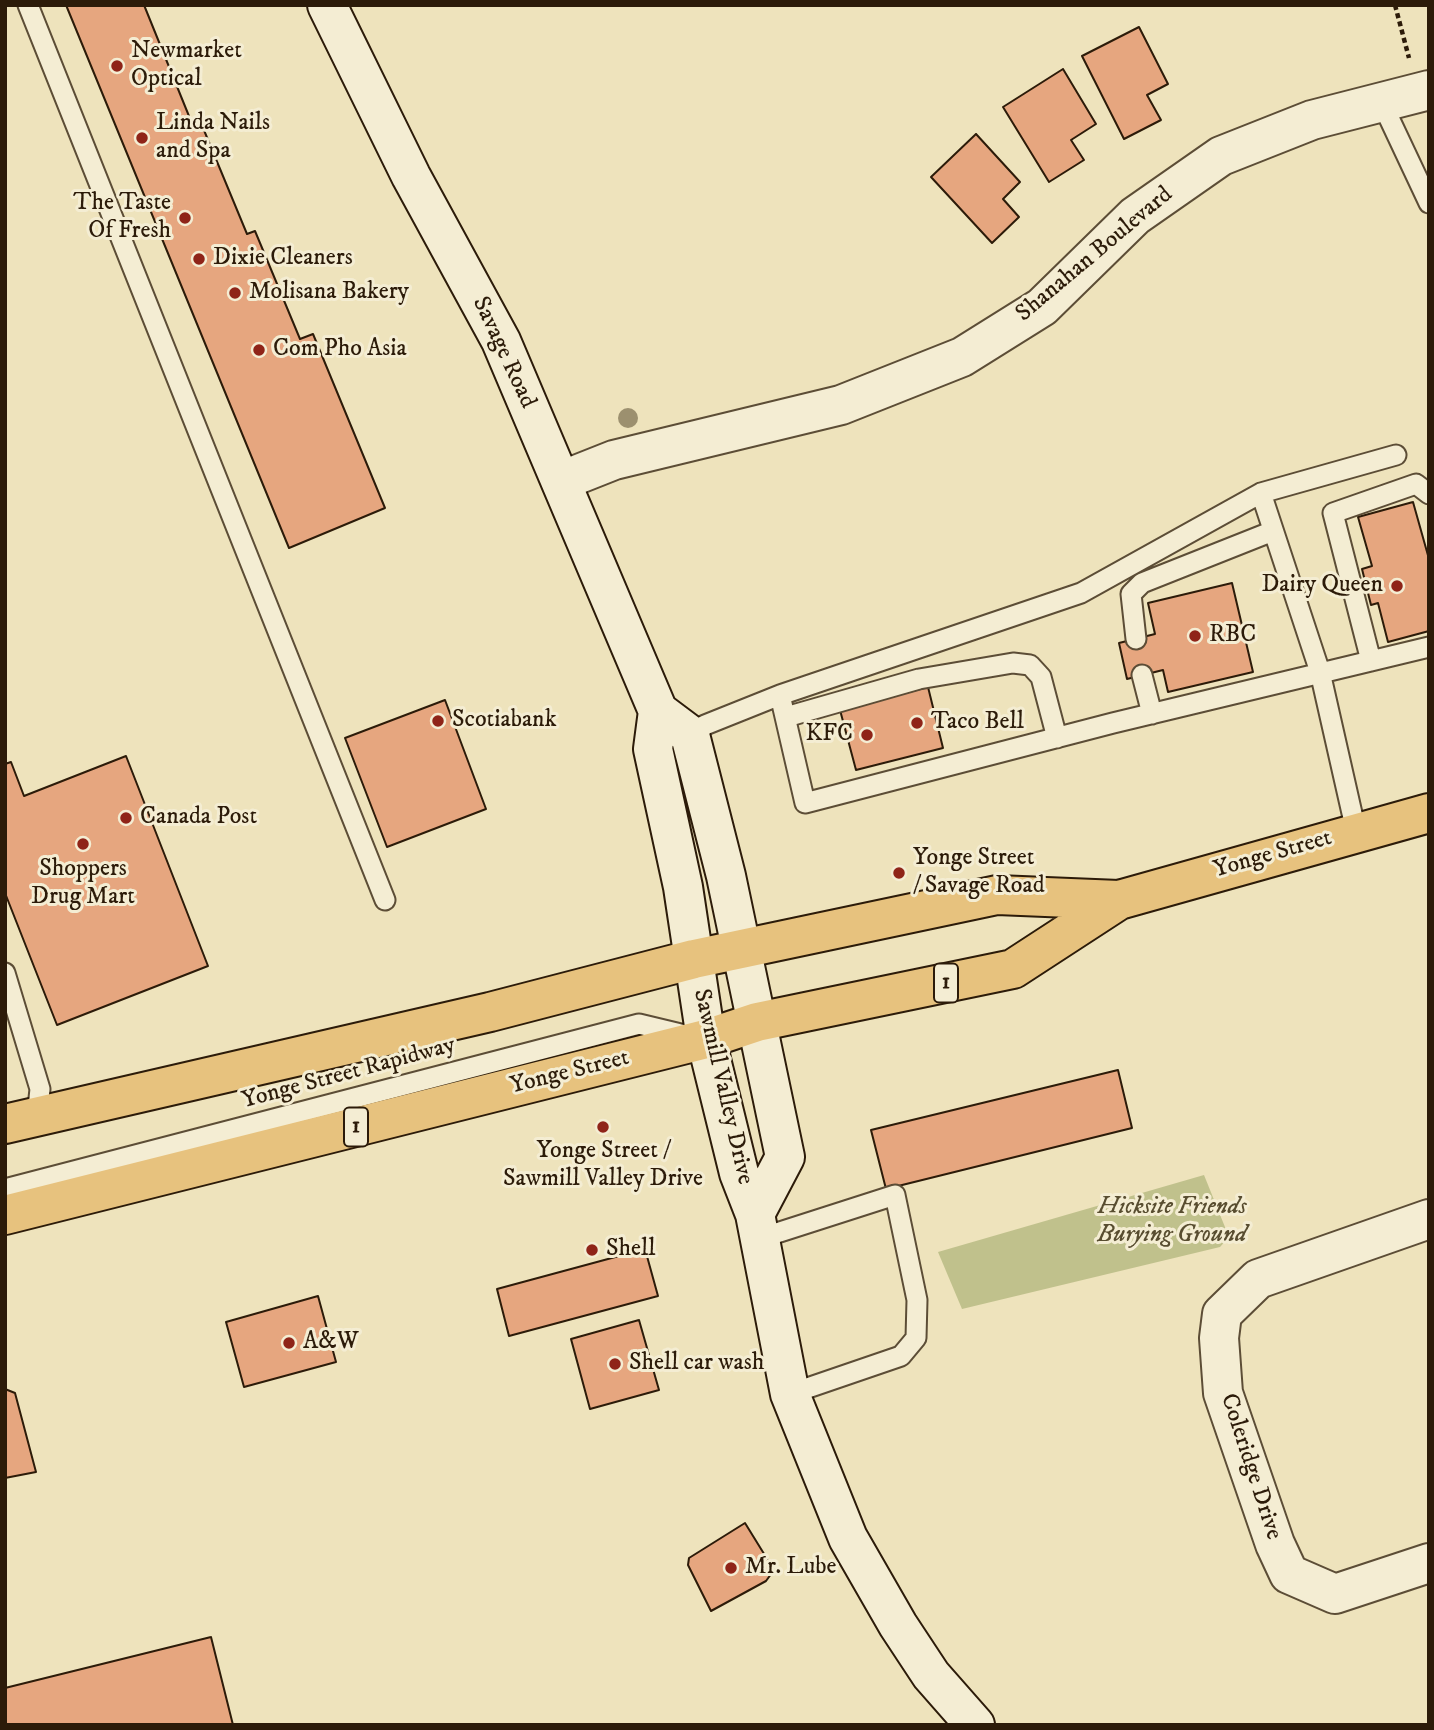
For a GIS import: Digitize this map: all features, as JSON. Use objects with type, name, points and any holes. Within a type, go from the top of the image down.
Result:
[{"type":"main road","name":"Yonge Street","points":[[5,1214],[706,1040],[757,1022],[1013,969],[1119,900],[1356,831],[1429,813]]},
{"type":"main road","name":"Yonge Street","points":[[21,1120],[490,1012],[694,959],[997,895],[1119,900]]},
{"type":"street","name":"Savage Road","points":[[327,5],[411,176],[501,341],[658,711]]},
{"type":"street","name":"Shanahan Boulevard","points":[[561,481],[614,460],[841,405],[962,357],[1042,307],[1135,216],[1221,156],[1312,120],[1424,91]]},
{"type":"street","points":[[694,959],[683,887],[653,749],[658,711],[690,735],[742,949]]},
{"type":"street","name":"Sawmill Valley Drive","points":[[742,949],[785,1157],[757,1226]]},
{"type":"street","name":"Sawmill Valley Drive","points":[[694,959],[706,1040],[738,1173],[757,1226],[790,1394],[848,1538],[925,1665],[975,1725]]},
{"type":"street","name":"Coleridge Drive","points":[[1429,1219],[1258,1279],[1222,1314],[1219,1338],[1223,1393],[1275,1544],[1289,1574],[1335,1594],[1429,1563]]},
{"type":"lane","points":[[28,5],[385,900]]},
{"type":"lane","points":[[1381,101],[1429,203]]},
{"type":"lane","points":[[690,735],[705,725],[780,695],[1081,593],[1261,493],[1396,455]]},
{"type":"lane","points":[[1371,661],[1333,513],[1416,484],[1429,494]]},
{"type":"lane","points":[[1261,493],[1320,672],[1356,831]]},
{"type":"lane","points":[[1136,639],[1132,594],[1142,583],[1273,531]]},
{"type":"lane","points":[[780,695],[806,803],[1320,672],[1429,648]]},
{"type":"lane","points":[[786,717],[919,679],[1013,663],[1030,665],[1041,677],[1057,738]]},
{"type":"lane","points":[[1142,675],[1152,714]]},
{"type":"lane","points":[[5,973],[40,1089],[21,1120]]},
{"type":"lane","name":"Yonge Street Rapidway","points":[[5,1189],[639,1024],[706,1040]]},
{"type":"lane","points":[[757,1226],[895,1195],[917,1300],[916,1338],[901,1356],[790,1394]]},
{"type":"path","points":[[1395,5],[1424,91]]},
{"type":"green space","name":"Hicksite Friends Burying Ground","points":[[1204,1175],[1229,1237],[1220,1247],[962,1309],[938,1252]]},
{"type":"building","points":[[66,5],[144,5],[193,126],[201,123],[247,234],[255,231],[300,339],[313,334],[385,508],[289,548]]},
{"type":"building","points":[[1139,27],[1168,84],[1147,95],[1161,120],[1124,139],[1082,56]]},
{"type":"building","points":[[1063,69],[1096,124],[1071,140],[1084,160],[1049,182],[1003,107]]},
{"type":"building","points":[[976,134],[1020,182],[1003,199],[1019,217],[992,243],[931,177]]},
{"type":"building","name":"Dairy Queen","points":[[1413,502],[1429,559],[1429,631],[1388,642],[1378,603],[1371,605],[1362,569],[1372,566],[1358,517]]},
{"type":"building","name":"RBC","points":[[1232,583],[1253,672],[1168,692],[1163,670],[1127,679],[1119,643],[1155,634],[1148,603]]},
{"type":"building","points":[[928,687],[943,748],[856,770],[840,710]]},
{"type":"building","points":[[445,700],[486,809],[387,847],[345,738]]},
{"type":"building","name":"Shoppers Drug Mart","points":[[126,756],[208,966],[57,1025],[5,893],[5,764],[11,762],[24,796]]},
{"type":"building","points":[[1118,1070],[1132,1128],[886,1189],[871,1130]]},
{"type":"building","points":[[645,1249],[658,1296],[509,1336],[497,1289]]},
{"type":"building","points":[[318,1296],[336,1362],[244,1387],[226,1322]]},
{"type":"building","name":"Shell car wash","points":[[639,1320],[659,1390],[590,1409],[571,1339]]},
{"type":"building","points":[[5,1389],[15,1393],[36,1472],[5,1478]]},
{"type":"building","name":"Mr. Lube","points":[[745,1523],[774,1570],[766,1581],[711,1611],[688,1565],[689,1558]]},
{"type":"building","points":[[211,1637],[233,1725],[5,1725],[5,1688]]},
{"type":"place","name":"Newmarket Optical","points":[[117,66]]},
{"type":"place","name":"Linda Nails and Spa","points":[[142,138]]},
{"type":"place","name":"The Taste Of Fresh","points":[[185,218]]},
{"type":"place","name":"Dixie Cleaners","points":[[199,259]]},
{"type":"place","name":"Molisana Bakery","points":[[235,293]]},
{"type":"place","name":"Com Pho Asia","points":[[259,350]]},
{"type":"place","name":"Dairy Queen","points":[[1397,586]]},
{"type":"place","name":"RBC","points":[[1195,636]]},
{"type":"place","name":"Scotiabank","points":[[438,721]]},
{"type":"place","name":"Taco Bell","points":[[917,723]]},
{"type":"place","name":"KFC","points":[[867,735]]},
{"type":"place","name":"Canada Post","points":[[126,818]]},
{"type":"place","name":"Shoppers Drug Mart","points":[[83,844]]},
{"type":"place","name":"Yonge Street / Savage Road","points":[[899,873]]},
{"type":"place","name":"Yonge Street / Sawmill Valley Drive","points":[[603,1127]]},
{"type":"place","name":"Shell","points":[[592,1250]]},
{"type":"place","name":"A&W","points":[[289,1343]]},
{"type":"place","name":"Shell car wash","points":[[615,1364]]},
{"type":"place","name":"Mr. Lube","points":[[731,1568]]}]
